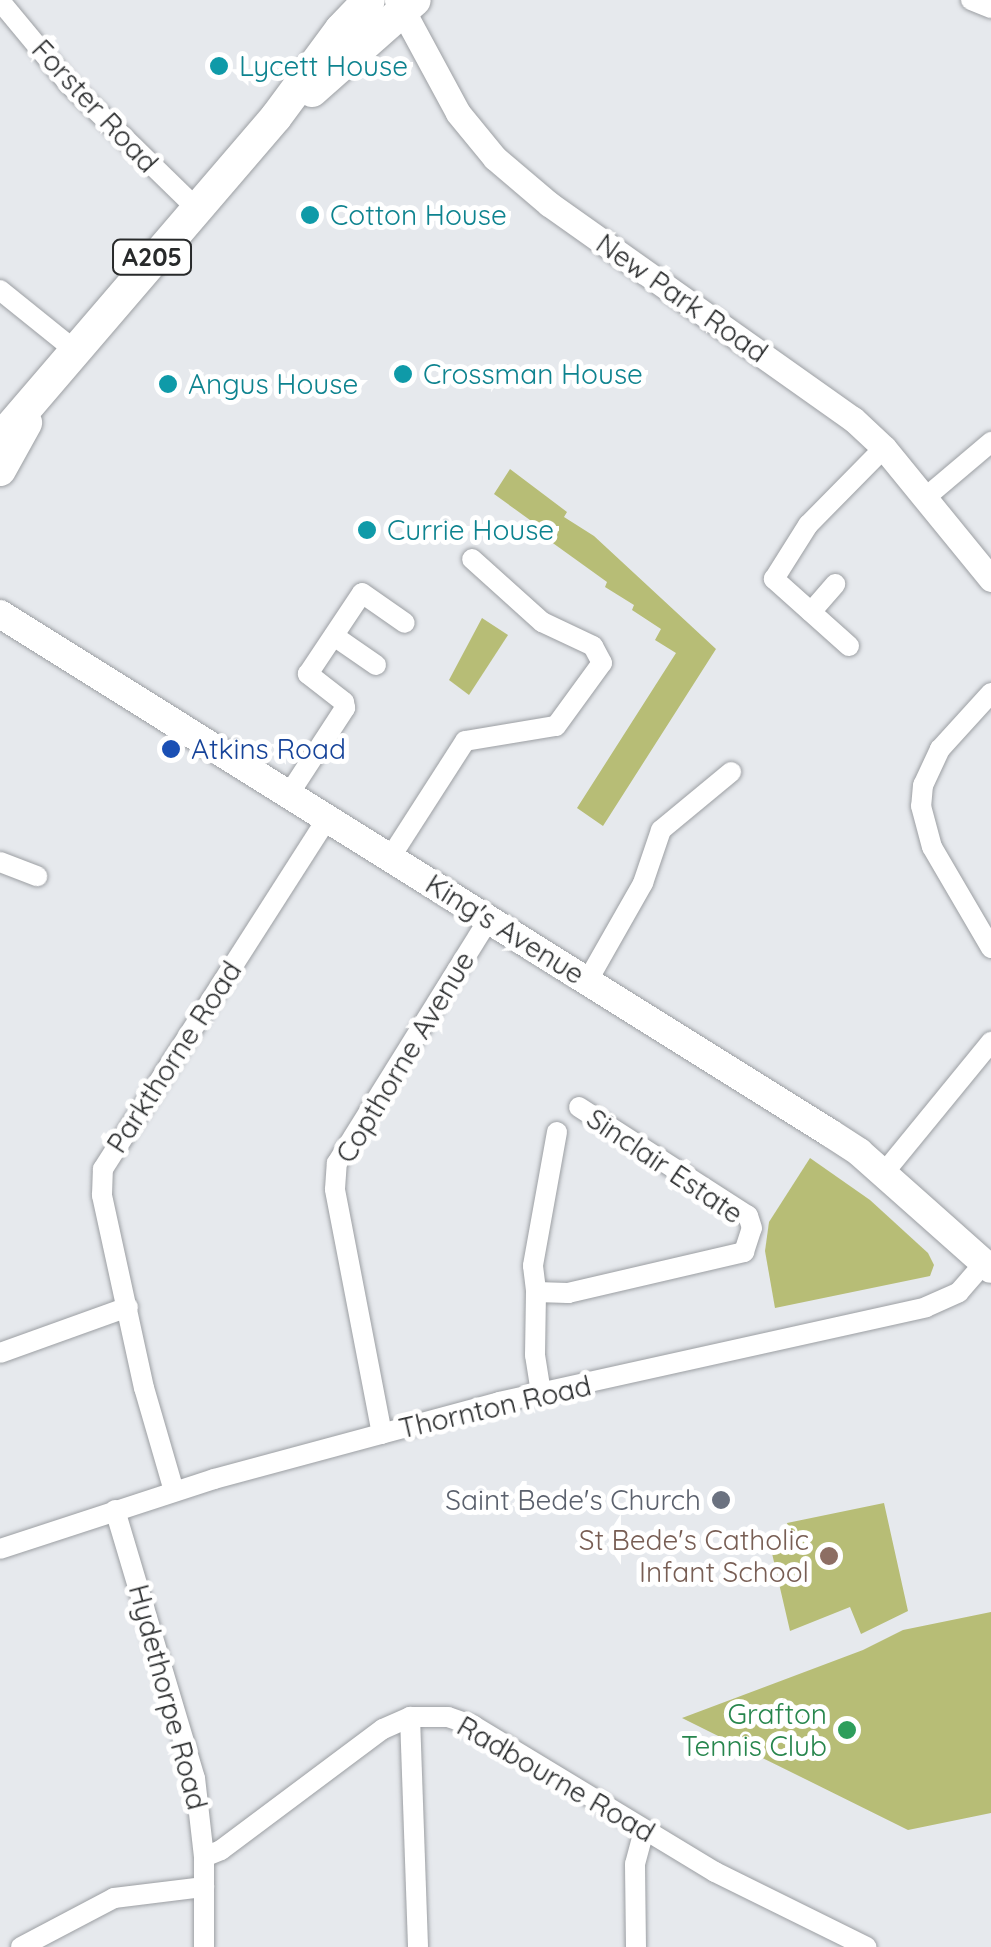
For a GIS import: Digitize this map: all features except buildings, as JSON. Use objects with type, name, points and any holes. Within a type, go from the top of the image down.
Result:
[{"type":"highway","name":"A205","points":[[0,439],[195,206],[276,116],[341,28],[369,0]]},
{"type":"highway","name":"A205","points":[[276,116],[309,94],[404,4]]},
{"type":"highway","name":"A205","points":[[0,470],[50,380]]},
{"type":"main road","name":"King's Avenue","points":[[0,614],[830,1132],[987,1266]]},
{"type":"street","points":[[971,0],[991,8]]},
{"type":"street","name":"Forster Road","points":[[0,1],[69,84],[195,206]]},
{"type":"street","name":"New Park Road","points":[[404,4],[458,112],[495,158],[549,204],[853,418],[884,448],[991,579]]},
{"type":"street","points":[[0,290],[73,349]]},
{"type":"street","points":[[925,498],[991,442]]},
{"type":"street","points":[[848,646],[778,585],[776,573],[808,526],[884,448]]},
{"type":"street","points":[[390,858],[465,741],[556,726],[602,663],[593,646],[542,622],[472,559]]},
{"type":"street","points":[[810,612],[834,584]]},
{"type":"street","points":[[289,794],[345,708],[344,702],[308,674],[362,593],[406,623]]},
{"type":"street","points":[[334,636],[376,665]]},
{"type":"street","points":[[991,694],[940,749],[924,785],[921,806],[932,847],[991,948]]},
{"type":"street","points":[[588,980],[643,883],[662,830],[731,772]]},
{"type":"street","name":"Parkthorne Road","points":[[174,1491],[150,1416],[102,1195],[103,1170],[327,818]]},
{"type":"street","points":[[0,862],[36,876]]},
{"type":"street","name":"Copthorne Avenue","points":[[382,1434],[335,1189],[337,1163],[489,919]]},
{"type":"street","points":[[883,1174],[991,1042]]},
{"type":"street","name":"Sinclair Estate","points":[[536,1292],[568,1292],[729,1258],[744,1252],[750,1238],[748,1216],[578,1107]]},
{"type":"street","name":"Sinclair Estate","points":[[541,1391],[535,1355],[533,1266],[557,1132]]},
{"type":"street","name":"Thornton Road","points":[[0,1549],[174,1491],[541,1391],[583,1386],[926,1308],[959,1292],[987,1266]]},
{"type":"street","points":[[0,1353],[128,1307]]},
{"type":"street","name":"Hydethorpe Road","points":[[115,1510],[186,1742],[200,1808],[204,1947]]},
{"type":"street","points":[[204,1856],[220,1850],[383,1728],[410,1717],[418,1947]]},
{"type":"street","name":"Radbourne Road","points":[[410,1717],[448,1717],[474,1726],[764,1898],[863,1946]]},
{"type":"street","points":[[636,1947],[634,1864],[644,1830]]},
{"type":"street","points":[[21,1947],[114,1898],[204,1887]]},
{"type":"green space","points":[[510,469],[567,512],[564,517],[594,536],[716,649],[603,826],[577,808],[676,653],[655,640],[661,629],[632,610],[634,605],[605,587],[607,582],[494,494]]},
{"type":"green space","points":[[482,618],[508,635],[469,695],[449,680]]},
{"type":"green space","points":[[810,1158],[870,1200],[928,1253],[934,1265],[930,1276],[775,1308],[765,1251],[769,1222]]},
{"type":"green space","points":[[884,1503],[908,1611],[861,1634],[850,1607],[790,1631],[771,1549],[791,1544],[787,1523]]},
{"type":"green space","name":"Grafton Tennis Club","points":[[991,1612],[991,1813],[908,1830],[682,1718],[863,1650],[903,1630]]},
{"type":"place","name":"Lycett House","points":[[219,66]]},
{"type":"place","name":"Cotton House","points":[[310,215]]},
{"type":"place","name":"Crossman House","points":[[403,374]]},
{"type":"place","name":"Angus House","points":[[168,384]]},
{"type":"place","name":"Currie House","points":[[367,530]]},
{"type":"place","name":"Atkins Road","points":[[171,749]]},
{"type":"place","name":"Saint Bede's Church","points":[[721,1500]]},
{"type":"place","name":"St Bede's Catholic Infant School","points":[[829,1556]]},
{"type":"place","name":"Grafton Tennis Club","points":[[847,1730]]}]
